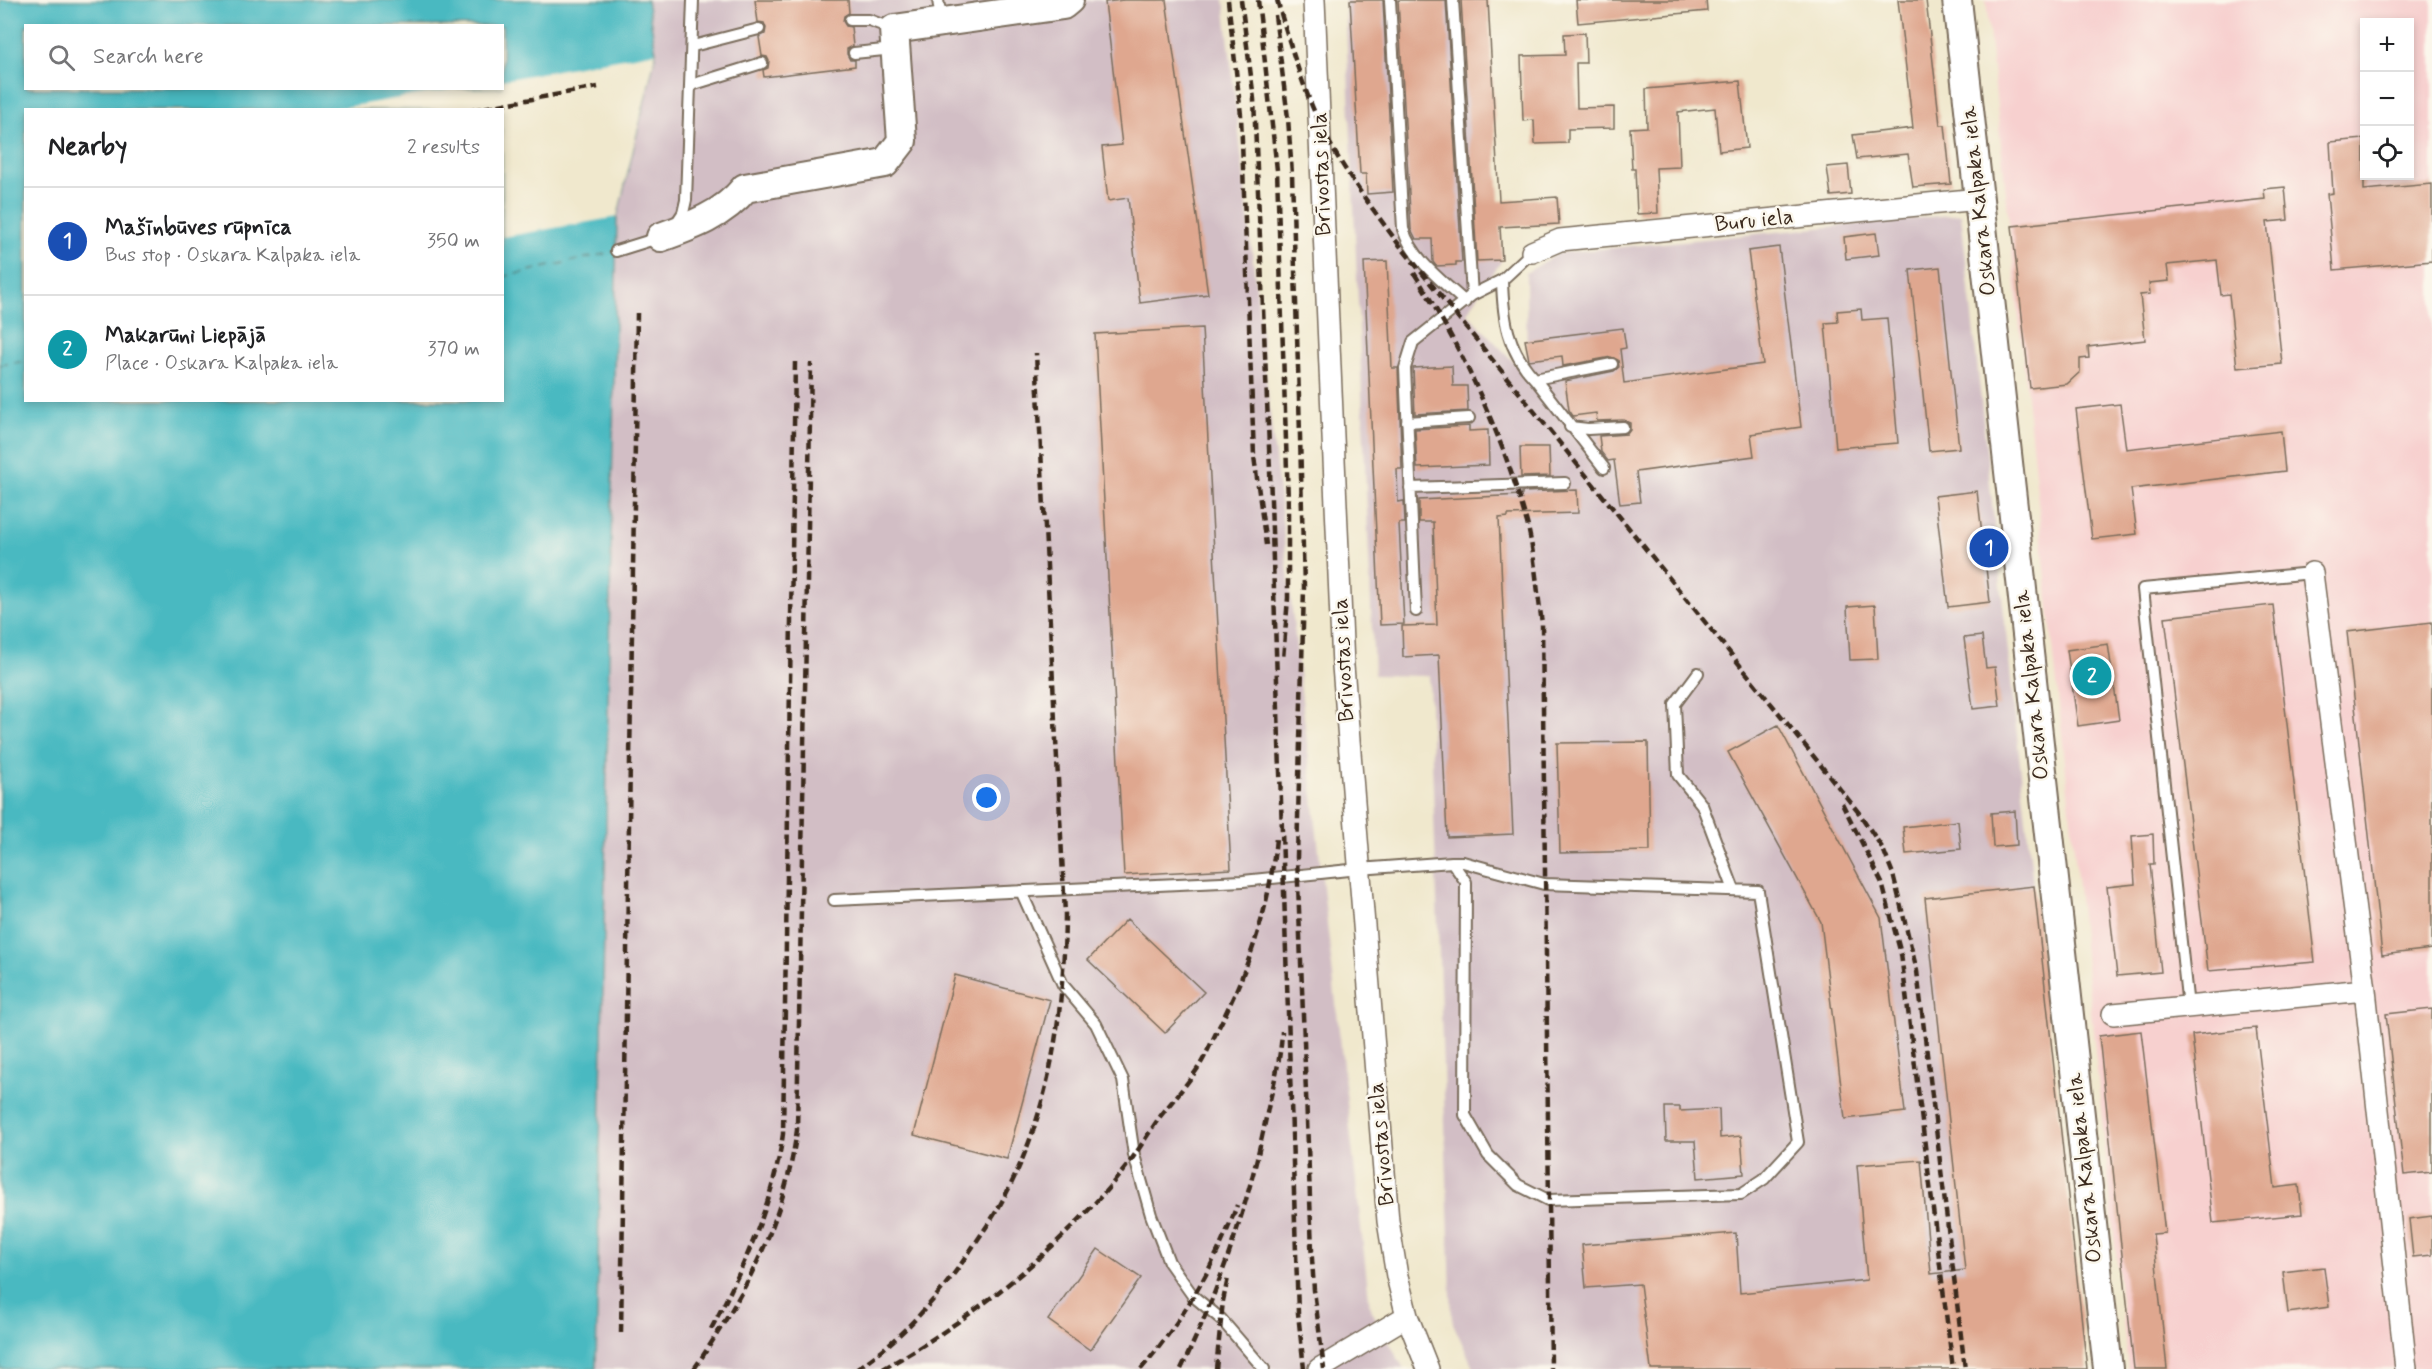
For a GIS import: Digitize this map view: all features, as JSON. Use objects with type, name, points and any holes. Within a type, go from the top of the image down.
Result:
[{"type":"main road","points":[[661,237],[701,223],[735,200],[745,188],[885,163],[902,141],[894,39],[939,11],[1063,5],[1070,0]]},
{"type":"main road","name":"Oskara Kalpaka iela","points":[[1957,0],[2108,1369]]},
{"type":"street","name":"Brīvostas iela","points":[[1314,0],[1343,666],[1388,1221],[1397,1276],[1407,1316],[1428,1369]]},
{"type":"street","name":"Buru iela","points":[[1532,252],[1560,240],[1979,200]]},
{"type":"street","points":[[2312,573],[2365,990],[2406,1369]]},
{"type":"street","points":[[2114,1014],[2365,990]]},
{"type":"street","points":[[1319,1369],[1407,1316]]},
{"type":"lane","points":[[616,251],[661,237],[677,224],[686,200],[692,85],[693,0]]},
{"type":"lane","points":[[1390,0],[1403,229],[1408,245],[1429,269],[1469,298]]},
{"type":"lane","points":[[1453,0],[1469,298]]},
{"type":"lane","points":[[850,20],[869,20],[894,39]]},
{"type":"lane","points":[[693,46],[759,29]]},
{"type":"lane","points":[[854,53],[894,39]]},
{"type":"lane","points":[[692,85],[762,63]]},
{"type":"lane","points":[[1416,611],[1405,368],[1413,342],[1469,298],[1502,280],[1532,252]]},
{"type":"lane","points":[[1502,280],[1503,315],[1515,352],[1523,367],[1535,379],[1604,468]]},
{"type":"lane","points":[[1535,379],[1612,364]]},
{"type":"lane","points":[[1407,422],[1469,418]]},
{"type":"lane","points":[[1570,427],[1588,429],[1623,427]]},
{"type":"lane","points":[[1410,488],[1565,483]]},
{"type":"lane","points":[[2188,1007],[2143,589],[2312,573]]},
{"type":"lane","points":[[1698,673],[1675,704],[1678,775],[1702,805],[1734,890]]},
{"type":"lane","points":[[834,900],[1243,881],[1452,862],[1463,862],[1544,884],[1758,891],[1798,1142],[1764,1179],[1741,1194],[1548,1200],[1518,1185],[1488,1155],[1466,1115],[1466,882],[1452,862]]},
{"type":"lane","points":[[1021,891],[1063,985],[1096,1024],[1123,1080],[1134,1155],[1151,1215],[1169,1262],[1194,1296],[1221,1319],[1264,1369]]},
{"type":"shaded area","points":[[647,0],[1224,0],[1370,1308],[1404,1369],[596,1369],[617,217],[656,53]]},
{"type":"shaded area","points":[[1345,0],[1488,0],[1502,260],[1467,313],[1527,376],[1526,273],[1559,253],[1961,214],[2085,1369],[1474,1369],[1452,1321],[1429,676],[1374,675]]},
{"type":"shaded area","points":[[1986,0],[2432,0],[2432,1369],[2128,1369]]},
{"type":"water","points":[[0,0],[647,0],[656,52],[617,217],[596,1369],[0,1369]]},
{"type":"pier","points":[[656,52],[617,217],[504,237],[504,108],[341,108],[447,90],[504,90],[504,80]]},
{"type":"building","points":[[755,0],[848,0],[849,13],[844,16],[843,21],[846,26],[851,27],[853,46],[847,49],[847,54],[850,60],[855,60],[855,66],[764,77],[763,70],[768,68],[769,61],[767,57],[762,56],[759,37],[765,34],[766,28],[764,23],[758,22]]},
{"type":"building","points":[[1166,0],[1208,294],[1140,303],[1128,198],[1108,201],[1102,147],[1122,145],[1105,2]]},
{"type":"building","points":[[1350,0],[1383,0],[1393,192],[1367,194],[1366,174],[1360,174]]},
{"type":"building","points":[[1398,0],[1446,0],[1462,262],[1456,262],[1456,265],[1436,266],[1433,262],[1432,239],[1416,239],[1411,229]]},
{"type":"building","points":[[1461,0],[1488,0],[1499,201],[1557,197],[1559,224],[1500,227],[1502,260],[1477,261]]},
{"type":"building","points":[[1576,0],[1706,0],[1707,11],[1578,23]]},
{"type":"building","points":[[1898,0],[1926,0],[1940,125],[1945,125],[1951,184],[1913,187],[1908,154],[1857,159],[1853,135],[1913,128]]},
{"type":"building","points":[[1585,33],[1586,63],[1576,63],[1577,108],[1614,107],[1614,128],[1568,129],[1568,143],[1535,144],[1534,120],[1523,121],[1521,56],[1565,55],[1564,34]]},
{"type":"building","points":[[1740,81],[1747,148],[1719,151],[1715,108],[1678,112],[1680,167],[1656,168],[1658,213],[1637,214],[1630,128],[1647,127],[1646,89]]},
{"type":"building","points":[[2360,139],[2360,180],[2364,180],[2364,190],[2432,184],[2432,261],[2334,270],[2327,194],[2333,193],[2330,142]]},
{"type":"building","points":[[1848,165],[1851,194],[1831,196],[1827,167]]},
{"type":"building","points":[[2285,187],[2288,220],[2267,222],[2282,364],[2237,368],[2229,294],[2221,295],[2217,260],[2167,265],[2169,281],[2149,283],[2150,294],[2140,295],[2145,340],[2088,347],[2089,358],[2080,359],[2080,372],[2067,384],[2030,388],[2012,226],[2265,199],[2264,189]]},
{"type":"building","points":[[1876,233],[1879,255],[1846,259],[1844,237]]},
{"type":"building","points":[[1779,247],[1801,427],[1751,434],[1754,456],[1636,472],[1640,502],[1620,504],[1614,460],[1608,461],[1601,452],[1599,436],[1627,434],[1630,430],[1630,423],[1623,420],[1597,421],[1596,413],[1573,416],[1569,410],[1565,381],[1614,371],[1619,367],[1618,360],[1611,357],[1563,366],[1562,356],[1529,360],[1525,340],[1623,328],[1626,348],[1620,349],[1624,383],[1763,364],[1748,251]]},
{"type":"building","points":[[1387,261],[1392,368],[1398,368],[1402,469],[1397,469],[1398,502],[1404,501],[1405,523],[1399,523],[1404,624],[1380,625],[1364,262]]},
{"type":"building","points":[[1940,267],[1959,448],[1929,451],[1910,270]]},
{"type":"building","points":[[1861,309],[1862,320],[1887,318],[1898,443],[1836,448],[1825,323],[1838,322],[1837,311]]},
{"type":"building","points":[[1202,328],[1231,869],[1124,875],[1095,334]]},
{"type":"building","points":[[1452,366],[1453,386],[1467,386],[1468,411],[1415,414],[1413,368]]},
{"type":"building","points":[[2120,404],[2126,449],[2281,431],[2285,471],[2131,489],[2137,534],[2092,539],[2076,409]]},
{"type":"building","points":[[1469,426],[1469,431],[1488,430],[1489,465],[1417,468],[1415,429]]},
{"type":"building","points":[[1520,447],[1549,447],[1550,476],[1521,477]]},
{"type":"building","points":[[1577,490],[1578,513],[1508,515],[1508,517],[1499,518],[1513,834],[1447,837],[1439,655],[1403,657],[1402,626],[1437,625],[1433,522],[1419,522],[1419,500]]},
{"type":"building","points":[[1977,491],[1990,602],[1948,607],[1935,496]]},
{"type":"building","points":[[1875,605],[1878,659],[1850,660],[1847,607]]},
{"type":"building","points":[[2273,605],[2315,962],[2208,971],[2165,617]]},
{"type":"building","points":[[2432,622],[2432,949],[2382,955],[2347,632]]},
{"type":"building","points":[[1982,636],[1986,668],[1995,667],[2000,706],[1973,709],[1964,638]]},
{"type":"building","points":[[2108,644],[2119,720],[2078,726],[2067,650]]},
{"type":"building","points":[[1778,725],[1881,918],[1905,1112],[1845,1119],[1821,922],[1728,752]]},
{"type":"building","points":[[1648,742],[1650,851],[1560,853],[1557,743]]},
{"type":"building","points":[[2015,811],[2017,845],[1993,847],[1991,813]]},
{"type":"building","points":[[1958,821],[1961,849],[1906,854],[1903,827]]},
{"type":"building","points":[[2153,834],[2154,864],[2150,864],[2161,972],[2117,976],[2107,887],[2135,884],[2132,836]]},
{"type":"building","points":[[2034,886],[2087,1369],[1651,1369],[1640,1284],[1586,1288],[1582,1245],[1736,1233],[1740,1293],[1867,1280],[1857,1165],[1921,1160],[1931,1274],[1965,1270],[1925,898]]},
{"type":"building","points":[[1127,919],[1204,992],[1165,1033],[1088,960]]},
{"type":"building","points":[[955,975],[1050,1000],[1007,1159],[914,1135]]},
{"type":"building","points":[[2432,1009],[2432,1172],[2404,1175],[2386,1014]]},
{"type":"building","points":[[2256,1028],[2275,1188],[2299,1185],[2302,1214],[2213,1223],[2192,1035]]},
{"type":"building","points":[[2141,1031],[2165,1233],[2153,1234],[2167,1369],[2134,1369],[2099,1036]]},
{"type":"building","points":[[1665,1107],[1680,1107],[1680,1111],[1719,1109],[1720,1138],[1741,1136],[1744,1174],[1698,1178],[1695,1141],[1666,1141]]},
{"type":"building","points":[[2432,1216],[2432,1255],[2413,1257],[2409,1219]]},
{"type":"building","points":[[1098,1249],[1141,1278],[1090,1350],[1048,1320]]},
{"type":"building","points":[[2324,1267],[2329,1307],[2288,1313],[2283,1272]]},
{"type":"ferry route","points":[[504,277],[613,252]]},
{"type":"ferry route","points":[[0,365],[24,361]]},
{"type":"railway","points":[[1228,0],[1241,115],[1254,456],[1266,545]]},
{"type":"railway","points":[[1241,0],[1254,99],[1270,470],[1298,1313],[1304,1369]]},
{"type":"railway","points":[[1258,0],[1277,170],[1288,501],[1288,598],[1283,659]]},
{"type":"railway","points":[[1277,0],[1301,77],[1319,122],[1336,154],[1365,199],[1397,242],[1859,813],[1883,849],[1893,874],[1917,971],[1965,1369]]},
{"type":"railway","points":[[1275,15],[1288,118],[1292,174],[1299,398],[1304,587],[1297,857],[1312,1251]]},
{"type":"railway","points":[[483,108],[598,87]]},
{"type":"railway","points":[[1414,273],[1465,363],[1506,458],[1530,535],[1542,623],[1551,1369]]},
{"type":"railway","points":[[621,1333],[637,313]]},
{"type":"railway","points":[[857,1369],[905,1330],[933,1300],[993,1217],[1017,1171],[1031,1136],[1051,1064],[1061,990],[1065,914],[1036,353]]},
{"type":"railway","points":[[711,1329],[746,1259],[765,1210],[783,1134],[795,362]]},
{"type":"railway","points":[[694,1369],[730,1312],[760,1255],[783,1196],[797,1130],[811,363]]},
{"type":"railway","points":[[1842,803],[1882,883],[1901,954],[1953,1369]]},
{"type":"railway","points":[[883,1369],[950,1327],[1014,1280],[1073,1226],[1126,1167],[1159,1118],[1198,1068],[1232,1000],[1258,933],[1269,887],[1276,838]]},
{"type":"railway","points":[[1181,1369],[1222,1273],[1253,1176],[1275,1080],[1282,1031]]},
{"type":"railway","points":[[1141,1369],[1184,1312],[1219,1249],[1237,1205]]},
{"type":"railway","points":[[1311,1243],[1314,1290],[1324,1369]]},
{"type":"railway","points":[[1216,1369],[1223,1301],[1228,1278]]},
{"type":"place","name":"Mašīnbūves rūpnīca","points":[[1989,548]]},
{"type":"place","name":"Makarūni Liepājā","points":[[2092,676]]}]
